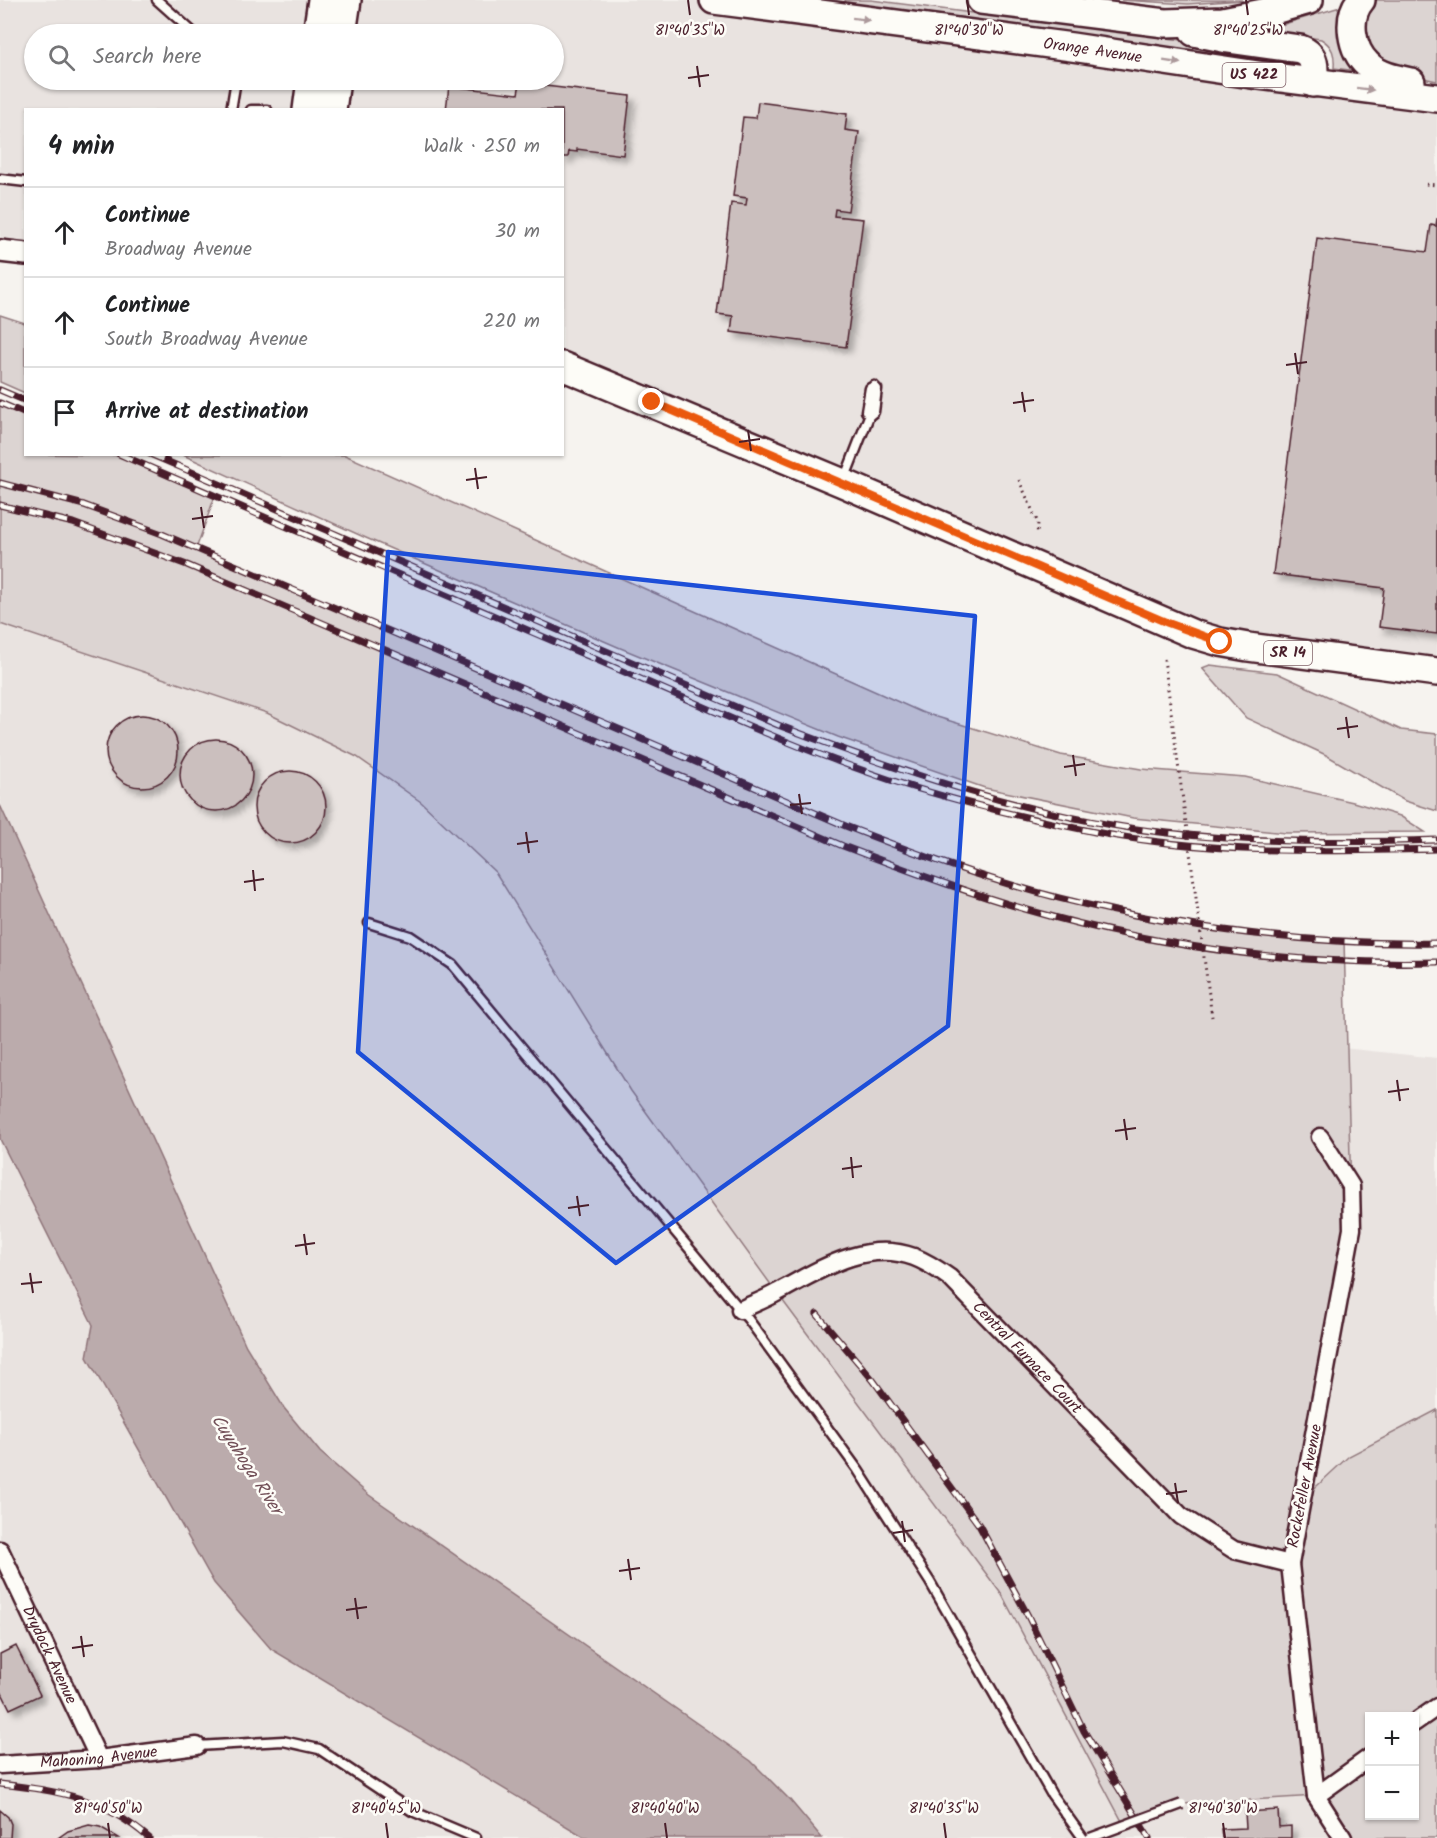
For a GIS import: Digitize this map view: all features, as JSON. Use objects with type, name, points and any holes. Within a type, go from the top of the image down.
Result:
[{"type":"main road","points":[[318,24],[322,0]]},
{"type":"main road","points":[[343,24],[347,0]]},
{"type":"main road","name":"Orange Avenue","points":[[714,0],[814,7],[1313,83],[1437,98]]},
{"type":"main road","points":[[981,0],[1166,23],[1223,21],[1309,0]]},
{"type":"main road","points":[[1361,0],[1354,11],[1352,29],[1358,52],[1368,65],[1393,79],[1437,86]]},
{"type":"main road","points":[[1137,20],[1228,39],[1306,51],[1314,60],[1313,83]]},
{"type":"main road","points":[[307,108],[310,90]]},
{"type":"main road","points":[[332,108],[335,90]]},
{"type":"main road","name":"SR 14","points":[[564,367],[843,483],[1193,634],[1258,649],[1437,672]]},
{"type":"street","points":[[0,251],[24,254]]},
{"type":"street","name":"Rockefeller Avenue","points":[[1320,1137],[1351,1186],[1352,1229],[1290,1564],[1316,1796],[1343,1838]]},
{"type":"street","name":"Central Furnace Court","points":[[740,1310],[834,1262],[852,1257],[890,1253],[912,1256],[930,1264],[950,1278],[1181,1516],[1234,1550],[1290,1564]]},
{"type":"street","name":"Drydock Avenue","points":[[0,1550],[99,1759]]},
{"type":"street","points":[[1419,1720],[1437,1707]]},
{"type":"street","name":"Mahoning Avenue","points":[[0,1765],[99,1759],[197,1746]]},
{"type":"street","points":[[1316,1796],[1365,1761]]},
{"type":"lane","points":[[157,0],[184,24]]},
{"type":"lane","points":[[231,108],[234,90]]},
{"type":"lane","points":[[0,179],[24,183]]},
{"type":"lane","points":[[843,483],[869,416]]},
{"type":"lane","points":[[369,923],[410,936],[453,965],[740,1310],[870,1489],[930,1582],[1052,1795],[1083,1838]]},
{"type":"lane","points":[[197,1746],[282,1741],[319,1749],[412,1811],[476,1838]]},
{"type":"lane","points":[[1090,1838],[1182,1804]]},
{"type":"path","points":[[1426,184],[1437,185]]},
{"type":"path","points":[[1019,480],[1038,524],[1037,535]]},
{"type":"path","points":[[1164,659],[1212,1017]]},
{"type":"highlighted area","points":[[388,552],[975,616],[948,1026],[616,1263],[358,1052]]},
{"type":"shaded area","points":[[0,0],[714,0],[1437,98],[1437,672],[1248,647],[564,366],[564,108],[24,108],[24,254],[0,251]]},
{"type":"shaded area","points":[[845,0],[871,0],[1291,54],[1301,64],[847,5]]},
{"type":"shaded area","points":[[1121,0],[1243,0],[1188,4]]},
{"type":"shaded area","points":[[1372,0],[1437,0],[1437,81],[1400,73],[1383,65],[1364,43],[1364,14]]},
{"type":"shaded area","points":[[1344,7],[1357,71],[1334,68],[1332,51],[1321,39],[1272,33],[1271,28]]},
{"type":"shaded area","points":[[0,315],[24,323],[24,393],[0,382]]},
{"type":"shaded area","points":[[0,404],[24,415],[24,456],[120,456],[215,496],[196,549],[848,827],[980,875],[1060,898],[1131,914],[1201,926],[1344,941],[1352,1229],[1303,1499],[1349,1456],[1437,1410],[1437,1838],[1343,1838],[1316,1796],[1182,1804],[1124,1825],[1002,1595],[777,1293],[631,1091],[496,873],[421,802],[357,757],[267,713],[0,624]]},
{"type":"shaded area","points":[[185,456],[347,456],[921,712],[1061,755],[1141,769],[1245,777],[1353,802],[1400,816],[1425,832],[1286,833],[1133,818],[985,788],[838,737],[618,647],[366,538]]},
{"type":"shaded area","points":[[0,624],[267,713],[357,757],[421,802],[496,873],[631,1091],[1012,1013],[1437,1058],[1437,1838],[0,1838]]},
{"type":"shaded area","points":[[1210,665],[1277,673],[1401,730],[1437,734],[1437,811],[1405,801],[1326,755],[1246,718],[1202,668]]},
{"type":"water","name":"Cuyahoga River","points":[[0,805],[246,1346],[284,1408],[320,1452],[369,1495],[751,1761],[790,1800],[822,1838],[586,1838],[271,1649],[214,1583],[87,1357],[93,1325],[0,1139]]},
{"type":"building","points":[[564,88],[630,96],[623,155],[577,149],[577,152],[569,151],[568,157],[564,157],[564,108],[446,108],[448,90],[484,90],[518,94],[519,90]]},
{"type":"building","points":[[758,102],[847,114],[845,130],[859,132],[848,211],[835,209],[834,216],[863,219],[846,347],[731,332],[733,316],[717,314],[731,203],[746,205],[747,198],[733,196],[743,117],[756,118]]},
{"type":"building","points":[[1437,218],[1437,634],[1379,627],[1384,588],[1273,574],[1317,238],[1427,252],[1431,225],[1436,226]]},
{"type":"building","points":[[142,715],[162,721],[172,731],[178,751],[172,771],[162,781],[142,787],[122,781],[112,771],[106,751],[112,731],[122,721]]},
{"type":"building","points":[[216,739],[236,745],[246,755],[252,775],[246,795],[236,805],[216,811],[196,805],[186,795],[180,775],[186,755],[196,745]]},
{"type":"building","points":[[290,771],[310,777],[320,787],[326,807],[320,827],[310,837],[290,843],[270,837],[260,827],[254,807],[260,787],[270,777]]},
{"type":"building","points":[[16,1646],[40,1695],[10,1709],[0,1689],[0,1654]]},
{"type":"building","points":[[0,1810],[8,1817],[11,1824],[10,1838],[0,1838]]},
{"type":"building","points":[[1278,1810],[1279,1827],[1291,1826],[1291,1838],[1222,1838],[1221,1829],[1246,1828],[1245,1812]]},
{"type":"building","points":[[89,1825],[100,1827],[119,1838],[58,1838],[68,1831]]},
{"type":"railway","points":[[0,390],[24,400]]},
{"type":"railway","points":[[0,403],[24,413]]},
{"type":"railway","points":[[124,456],[748,726],[912,787],[1026,817],[1137,839],[1266,850],[1437,849]]},
{"type":"railway","points":[[155,456],[778,725],[873,760],[970,791],[1068,817],[1168,833],[1235,839],[1302,841],[1437,840]]},
{"type":"railway","points":[[0,483],[84,505],[162,534],[848,827],[979,875],[1105,909],[1246,933],[1342,941],[1437,943]]},
{"type":"railway","points":[[0,505],[73,523],[187,565],[843,846],[997,901],[1097,928],[1242,953],[1340,961],[1437,962]]},
{"type":"railway","points":[[817,1314],[873,1380],[979,1525],[1028,1616],[1084,1731],[1149,1838]]},
{"type":"railway","points":[[0,1784],[79,1798],[114,1813],[149,1838]]},
{"type":"route","points":[[652,402],[1193,634],[1220,642]]}]
